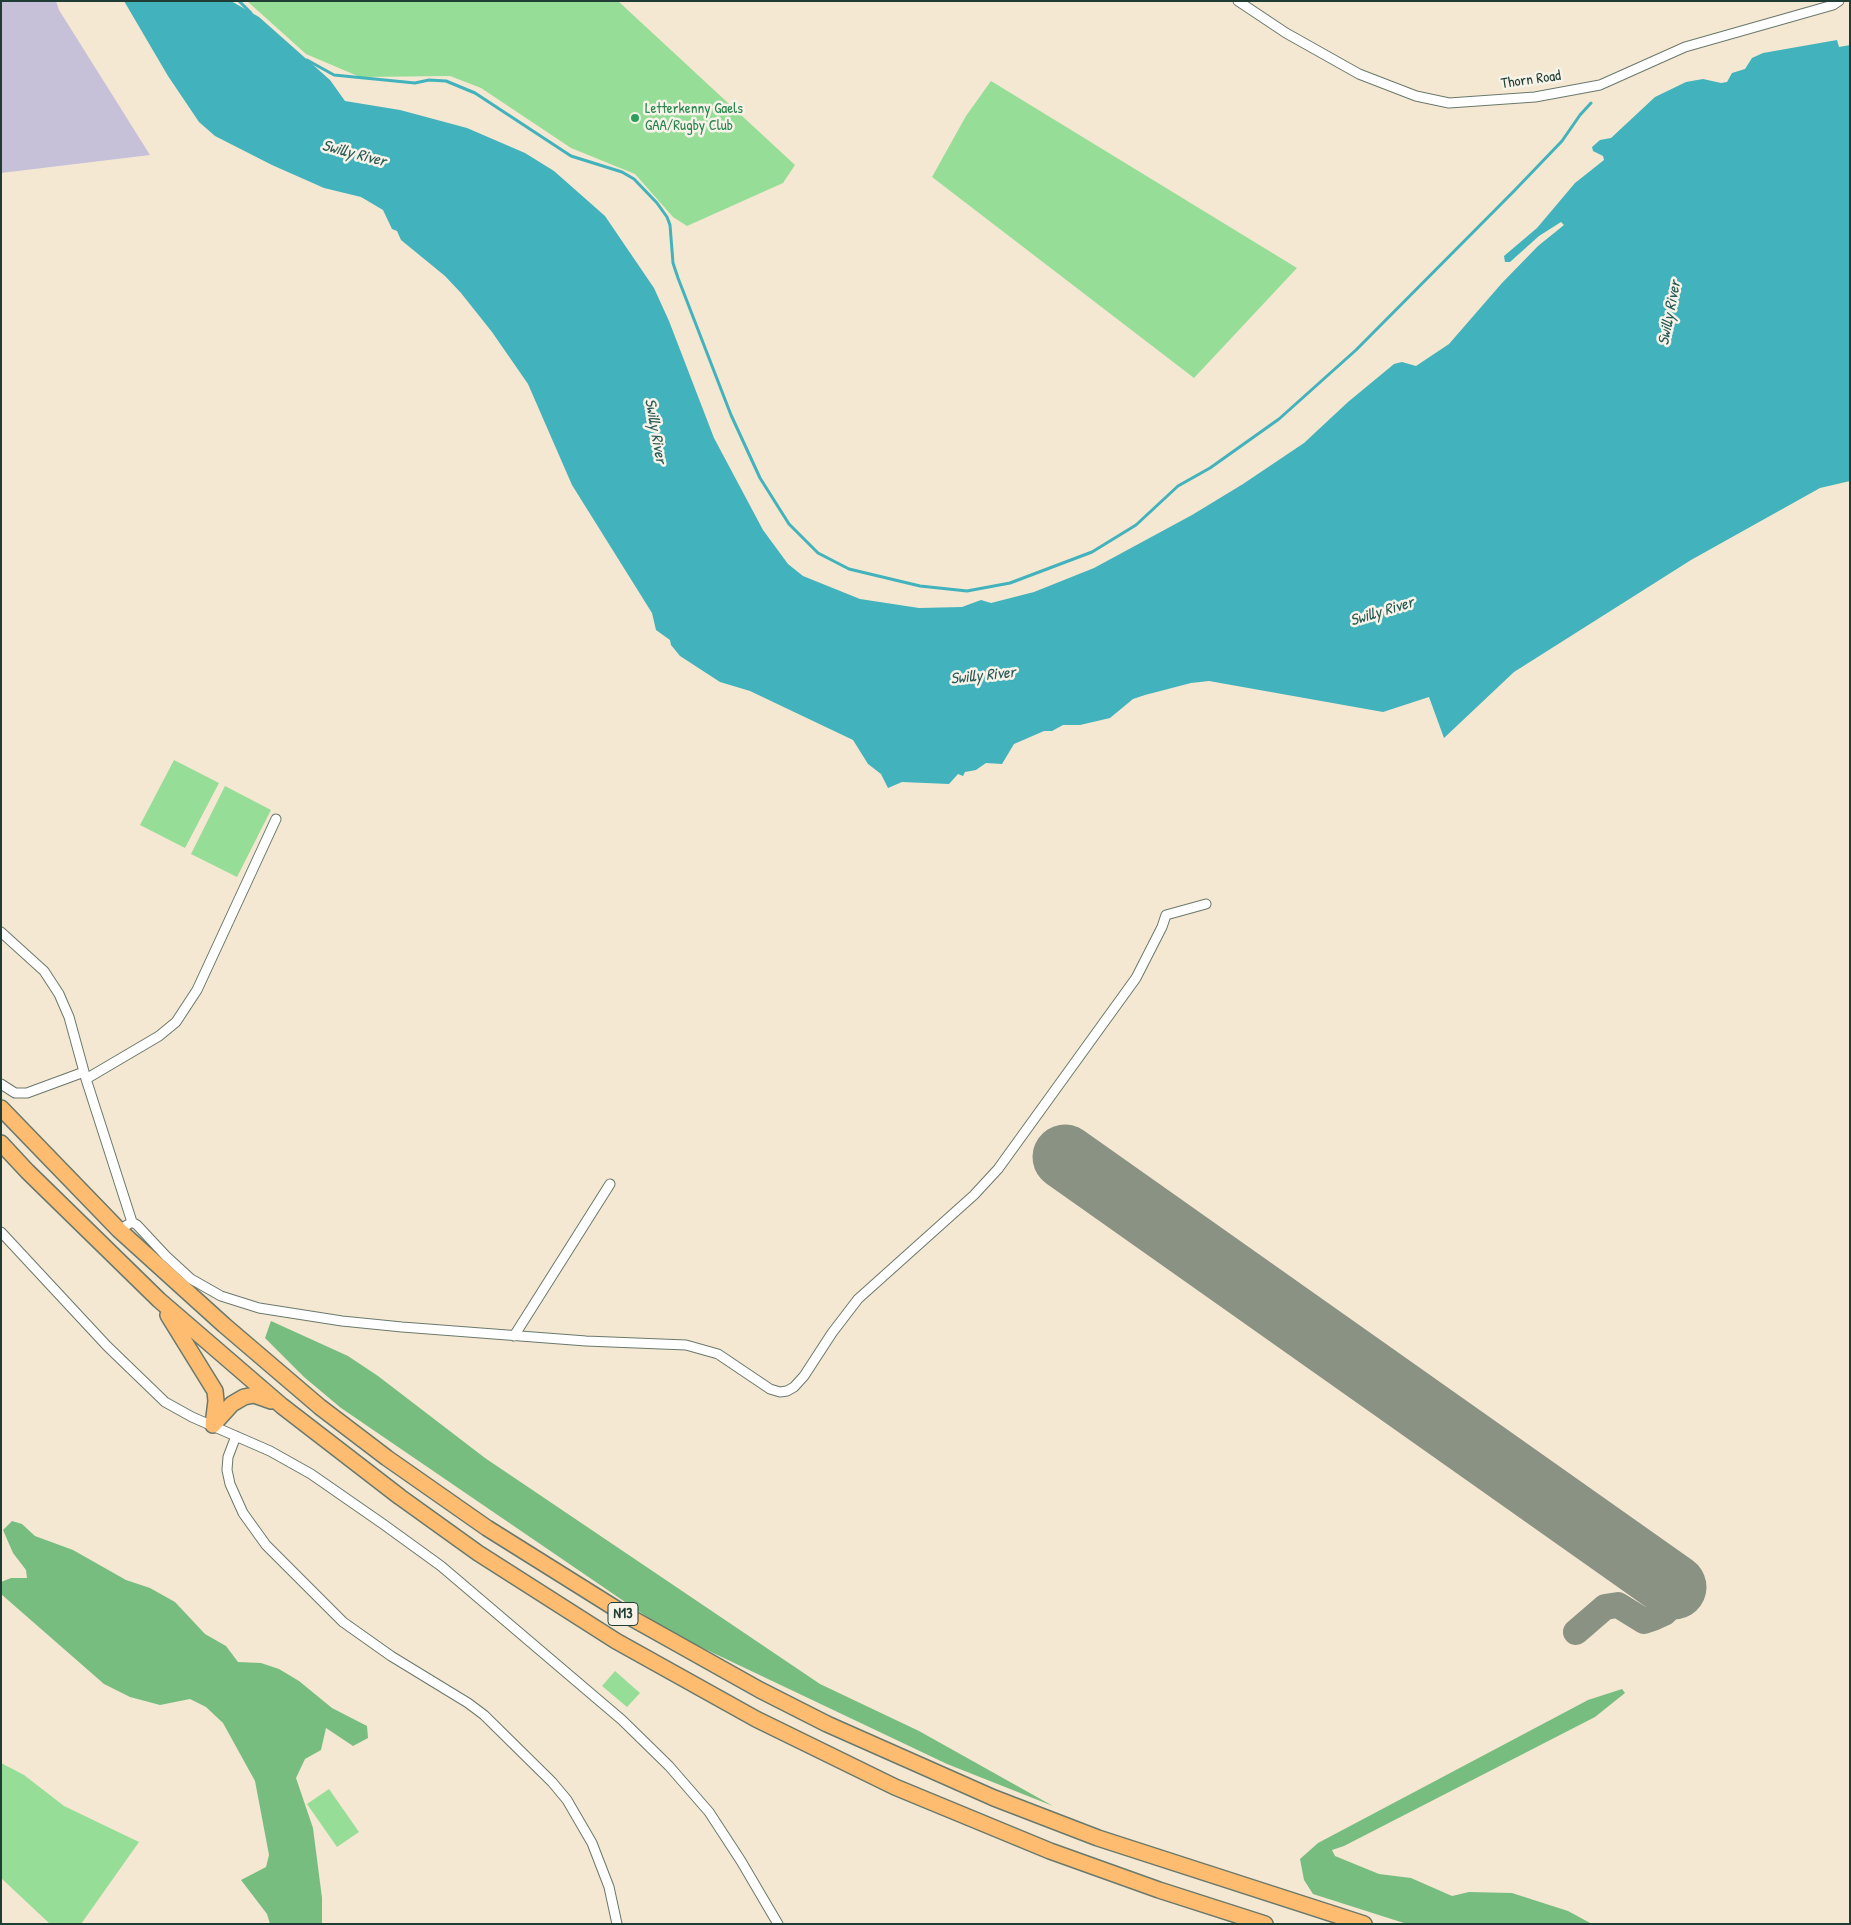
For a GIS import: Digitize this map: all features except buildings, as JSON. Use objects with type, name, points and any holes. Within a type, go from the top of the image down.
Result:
[{"type":"highway","name":"N13","points":[[1,1108],[255,1353],[387,1458],[487,1528],[557,1573],[694,1654],[827,1724],[994,1798],[1098,1838],[1364,1924]]},
{"type":"highway","name":"N13","points":[[1,1143],[33,1178],[159,1300],[282,1406],[400,1497],[478,1553],[616,1641],[756,1719],[895,1787],[969,1819],[1159,1890],[1265,1924]]},
{"type":"highway","points":[[159,1300],[215,1391],[213,1425]]},
{"type":"highway","points":[[213,1425],[232,1404],[248,1396],[261,1397],[282,1406]]},
{"type":"street","name":"Thorn Road","points":[[1238,1],[1286,33],[1360,74],[1416,96],[1448,103],[1535,97],[1600,85],[1686,47],[1833,5],[1838,1]]},
{"type":"street","points":[[1,1084],[15,1094],[27,1093],[85,1076],[159,1036],[176,1022],[196,990],[276,819]]},
{"type":"street","points":[[1,932],[44,971],[59,994],[69,1018],[125,1226],[137,1224],[166,1256],[191,1279],[221,1296],[241,1303],[342,1321],[514,1336],[695,1346],[718,1354],[775,1391],[787,1391],[794,1387],[804,1376],[832,1333],[858,1299],[974,1195],[998,1169],[1136,978],[1162,927],[1166,915],[1206,904]]},
{"type":"street","points":[[514,1336],[610,1184]]},
{"type":"street","points":[[1,1232],[107,1346],[155,1394],[181,1412],[270,1451],[311,1474],[441,1566],[622,1720],[646,1742],[708,1812],[741,1860],[778,1924]]},
{"type":"street","points":[[236,1436],[228,1457],[227,1470],[230,1484],[244,1513],[266,1545],[343,1622],[382,1650],[476,1708],[552,1782],[567,1800],[592,1842],[610,1888],[617,1924]]},
{"type":"shaded area","points":[[1,1],[56,1],[59,10],[150,155],[1,173]]},
{"type":"green space","name":"Letterkenny Gaels GAA/Rugby Club","points":[[247,1],[618,1],[795,165],[783,183],[687,226],[673,217],[635,174],[571,148],[481,88],[450,76],[360,77],[306,54]]},
{"type":"green space","points":[[991,81],[1297,268],[1194,378],[932,177],[966,116]]},
{"type":"green space","points":[[174,760],[219,783],[185,848],[140,825]]},
{"type":"green space","points":[[225,786],[271,810],[237,877],[191,854]]},
{"type":"green space","points":[[271,1321],[348,1356],[378,1376],[485,1458],[820,1684],[919,1731],[1053,1806],[947,1764],[669,1632],[341,1408],[304,1377],[265,1338]]},
{"type":"green space","points":[[12,1521],[22,1524],[35,1536],[73,1550],[126,1580],[150,1588],[175,1602],[205,1634],[226,1646],[238,1662],[261,1663],[279,1669],[299,1681],[332,1708],[367,1726],[368,1738],[353,1746],[326,1728],[321,1750],[305,1759],[296,1778],[313,1828],[322,1898],[322,1924],[270,1924],[267,1914],[241,1880],[266,1867],[269,1855],[255,1781],[223,1723],[206,1707],[190,1699],[160,1705],[130,1697],[104,1684],[1,1594],[1,1582],[11,1578],[27,1578],[26,1570],[13,1553],[3,1530]]},
{"type":"green space","points":[[615,1671],[640,1693],[627,1707],[602,1686]]},
{"type":"green space","points":[[1622,1689],[1625,1693],[1595,1717],[1344,1846],[1332,1850],[1335,1856],[1379,1874],[1411,1878],[1452,1896],[1469,1892],[1512,1893],[1568,1911],[1592,1924],[1407,1924],[1313,1894],[1304,1880],[1300,1859],[1318,1843],[1588,1700]]},
{"type":"green space","points":[[1,1763],[24,1775],[64,1806],[139,1842],[81,1924],[50,1924],[1,1878]]},
{"type":"green space","points":[[329,1789],[359,1832],[337,1847],[307,1804]]},
{"type":"water","name":"Swilly River","points":[[124,1],[231,1],[259,17],[330,80],[345,101],[400,110],[467,128],[525,153],[554,171],[605,216],[654,288],[669,321],[714,438],[763,530],[788,564],[803,576],[860,599],[919,608],[962,607],[981,600],[991,603],[1034,592],[1094,568],[1192,515],[1243,484],[1304,443],[1348,402],[1394,364],[1402,362],[1416,366],[1449,344],[1502,283],[1538,246],[1564,225],[1561,222],[1539,236],[1510,262],[1505,262],[1504,256],[1537,228],[1575,183],[1604,160],[1603,156],[1593,151],[1592,147],[1600,140],[1611,138],[1655,97],[1686,82],[1703,79],[1721,83],[1727,82],[1732,73],[1745,69],[1752,58],[1763,53],[1837,40],[1839,47],[1850,45],[1850,481],[1820,488],[1691,560],[1514,672],[1444,738],[1429,697],[1383,712],[1209,681],[1191,683],[1133,699],[1110,718],[1080,725],[1063,725],[1052,731],[1044,731],[1014,744],[1002,764],[986,763],[976,770],[965,772],[963,776],[958,774],[949,784],[902,782],[888,788],[881,774],[868,764],[853,740],[750,691],[720,682],[680,656],[671,645],[670,640],[656,630],[652,613],[572,485],[528,384],[492,332],[461,293],[445,276],[401,240],[397,231],[392,229],[383,210],[361,197],[324,188],[272,165],[215,136],[199,122],[168,76]]},
{"type":"waterway","points":[[239,1],[251,13]]},
{"type":"waterway","points":[[307,60],[334,75],[415,83],[429,80],[446,81],[475,93],[571,156],[622,172],[634,179],[657,203],[667,217],[670,225],[673,263],[731,415],[760,478],[789,524],[818,553],[849,569],[920,586],[967,591],[1010,583],[1092,552],[1136,525],[1178,486],[1210,468],[1279,419],[1356,350],[1514,191],[1562,141],[1591,103]]},
{"type":"taxiway","points":[[1576,1632],[1605,1607],[1618,1605],[1644,1621],[1664,1613],[1673,1604],[1677,1595],[1674,1587]]},
{"type":"runway","points":[[1065,1157],[1674,1587]]},
{"type":"place","name":"Letterkenny Gaels GAA/Rugby Club","points":[[635,118]]}]
